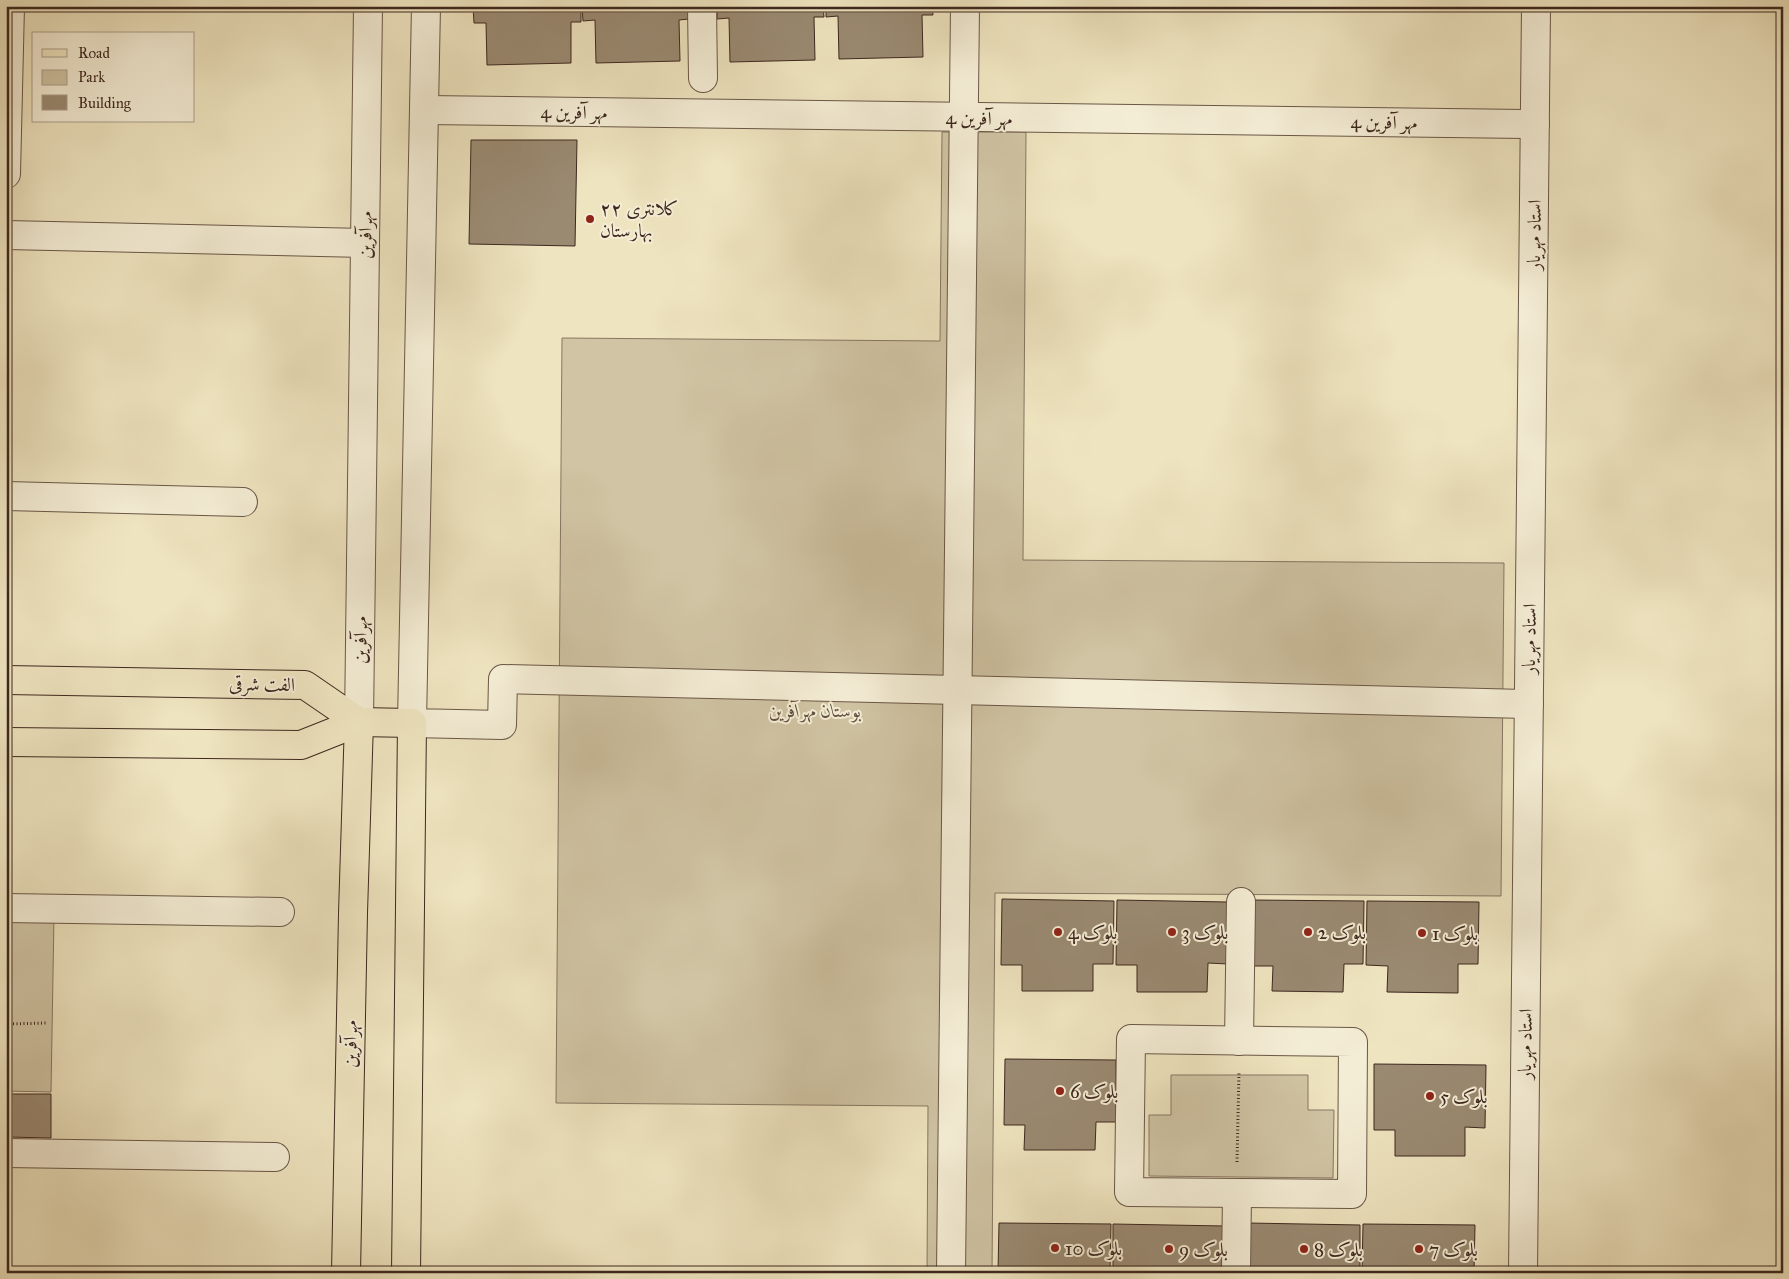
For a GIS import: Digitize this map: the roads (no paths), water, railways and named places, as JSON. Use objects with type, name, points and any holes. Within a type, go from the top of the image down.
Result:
[{"type":"main road","name":"الفت شرقی","points":[[6,680],[305,684],[359,722]]},
{"type":"main road","points":[[6,742],[301,745],[359,722],[412,723],[406,1273]]},
{"type":"main road","name":"مهرآفرین","points":[[346,1273],[359,722]]},
{"type":"street","points":[[6,174],[10,6]]},
{"type":"street","name":"مهرآفرین","points":[[359,722],[368,6]]},
{"type":"street","points":[[426,6],[412,723],[502,725],[503,679],[1529,704]]},
{"type":"street","points":[[702,6],[703,78]]},
{"type":"street","points":[[951,1273],[964,6]]},
{"type":"street","name":"استاد مهریار","points":[[1522,1273],[1536,6]]},
{"type":"street","name":"مهر آفرین 4","points":[[424,110],[1535,124]]},
{"type":"street","points":[[6,235],[365,243]]},
{"type":"street","points":[[6,496],[243,502]]},
{"type":"street","points":[[1239,1041],[1241,902]]},
{"type":"street","points":[[6,908],[280,912]]},
{"type":"street","points":[[1131,1040],[1239,1041],[1353,1042],[1352,1194],[1129,1192],[1131,1040]]},
{"type":"street","points":[[6,1153],[275,1157]]},
{"type":"street","points":[[1236,1273],[1237,1193]]},
{"type":"place","name":"کلانتری ۲۲ بهارستان","points":[[590,219]]},
{"type":"place","name":"بلوک 4","points":[[1058,932]]},
{"type":"place","name":"بلوک 3","points":[[1172,932]]},
{"type":"place","name":"بلوک 2","points":[[1308,932]]},
{"type":"place","name":"بلوک 1","points":[[1422,933]]},
{"type":"place","name":"بلوک 6","points":[[1060,1091]]},
{"type":"place","name":"بلوک 5","points":[[1430,1096]]},
{"type":"place","name":"بلوک 10","points":[[1055,1248]]},
{"type":"place","name":"بلوک 9","points":[[1169,1249]]},
{"type":"place","name":"بلوک 8","points":[[1304,1249]]},
{"type":"place","name":"بلوک 7","points":[[1419,1249]]},
{"type":"park label","name":"بوستان مهرآفرین","points":[[815,710]]}]
